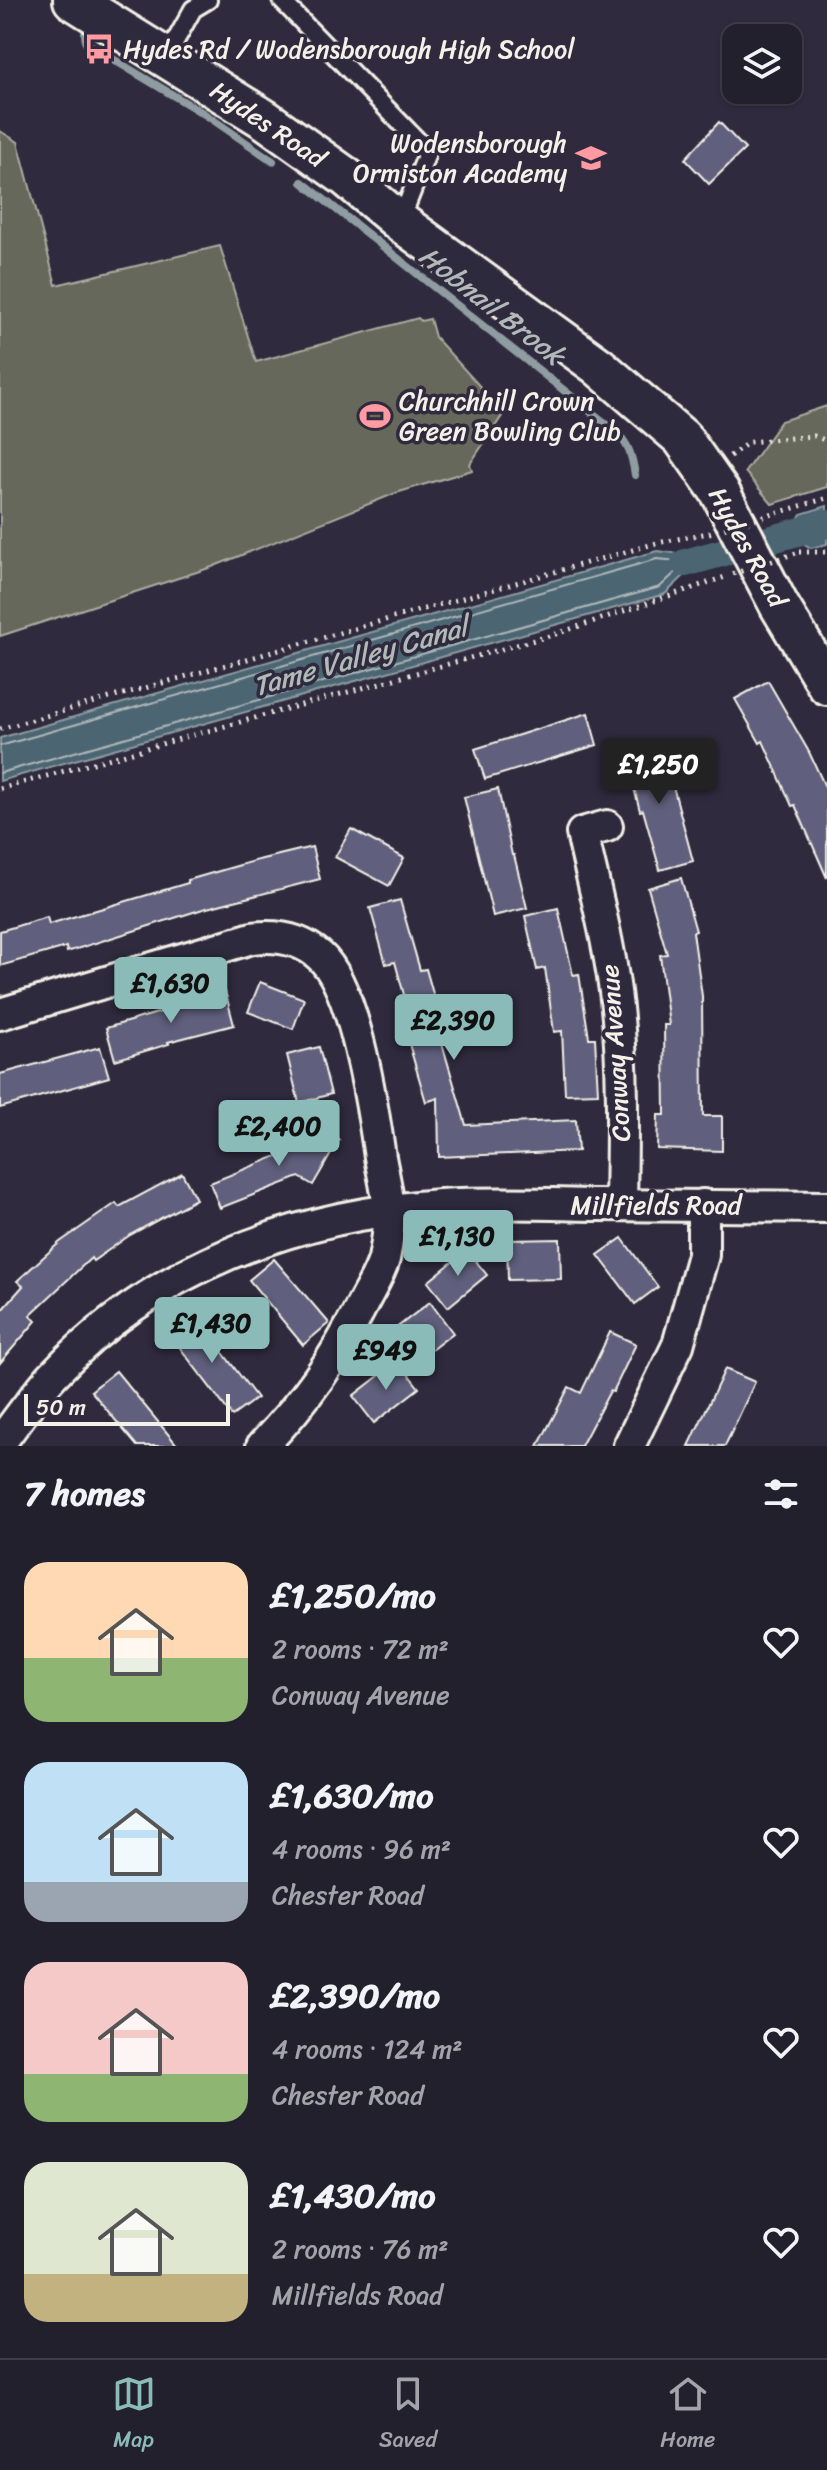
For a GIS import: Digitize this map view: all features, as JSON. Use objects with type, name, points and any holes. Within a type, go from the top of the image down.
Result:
[{"type":"street","name":"Hydes Road","points":[[73,0],[266,120],[346,177],[400,222],[598,366],[682,438],[720,492],[779,605],[827,685]]},
{"type":"street","name":"Conway Avenue","points":[[607,826],[582,833],[607,944],[617,1007],[621,1069],[621,1205]]},
{"type":"street","points":[[0,1014],[252,938],[281,937],[308,947],[331,968],[344,996],[368,1083],[389,1211],[384,1259],[340,1349],[291,1415],[262,1446]]},
{"type":"street","name":"Millfields Road","points":[[0,1443],[52,1376],[103,1328],[148,1295],[222,1255],[261,1240],[314,1225],[440,1205],[827,1207]]},
{"type":"street","points":[[629,1446],[678,1345],[703,1255],[703,1205]]},
{"type":"lane","points":[[167,56],[193,9],[208,0]]},
{"type":"lane","points":[[281,0],[420,143],[426,156],[400,222]]},
{"type":"path","points":[[707,473],[749,442],[814,436],[827,441]]},
{"type":"path","points":[[0,729],[827,498]]},
{"type":"path","points":[[0,789],[556,634],[799,552],[827,552]]},
{"type":"green space","points":[[0,131],[18,142],[56,285],[220,246],[256,362],[418,318],[421,321],[430,319],[435,337],[504,413],[470,464],[472,470],[396,493],[212,567],[0,636]]},
{"type":"green space","points":[[827,406],[827,487],[772,504],[745,472],[781,421]]},
{"type":"water","points":[[827,506],[827,544],[811,548],[789,535],[801,514]]},
{"type":"water","name":"Tame Valley Canal","points":[[706,549],[721,553],[711,567],[685,575],[665,594],[0,781],[0,738],[657,551],[682,554]]},
{"type":"building","points":[[719,122],[745,149],[709,184],[685,159]]},
{"type":"building","points":[[768,681],[809,752],[827,791],[827,878],[763,741],[760,743],[735,699]]},
{"type":"building","points":[[588,713],[597,745],[485,779],[475,749]]},
{"type":"building","points":[[662,745],[693,861],[660,870],[625,754]]},
{"type":"building","points":[[498,789],[527,908],[493,916],[464,797]]},
{"type":"building","points":[[351,829],[404,858],[389,886],[335,857]]},
{"type":"building","points":[[312,847],[320,879],[203,909],[67,952],[66,947],[0,966],[0,931],[47,917],[49,924],[188,883],[188,880]]},
{"type":"building","points":[[681,878],[696,931],[693,932],[702,996],[703,1116],[722,1116],[722,1151],[657,1149],[658,1115],[665,1115],[664,1025],[669,1025],[660,955],[667,954],[648,888]]},
{"type":"building","points":[[400,900],[420,970],[426,969],[441,1022],[436,1023],[466,1125],[576,1120],[578,1151],[439,1157],[438,1098],[426,1102],[409,1044],[417,1042],[395,962],[386,964],[370,908]]},
{"type":"building","points":[[558,908],[573,975],[579,974],[589,1038],[595,1038],[598,1093],[565,1094],[562,1031],[554,1032],[545,968],[537,970],[525,916]]},
{"type":"building","points":[[260,982],[304,999],[293,1029],[248,1012]]},
{"type":"building","points":[[225,991],[234,1025],[115,1060],[106,1028],[171,1009],[170,1005]]},
{"type":"building","points":[[100,1047],[109,1077],[0,1108],[0,1074]]},
{"type":"building","points":[[319,1047],[331,1094],[299,1103],[287,1055]]},
{"type":"building","points":[[307,1122],[339,1140],[313,1185],[299,1177],[220,1208],[210,1183],[290,1151]]},
{"type":"building","points":[[182,1173],[196,1199],[130,1235],[93,1261],[91,1258],[30,1315],[36,1321],[0,1363],[0,1312],[23,1286],[17,1281],[60,1242],[116,1203],[119,1207]]},
{"type":"building","points":[[622,1238],[658,1287],[635,1304],[598,1255]]},
{"type":"building","points":[[560,1239],[561,1279],[508,1280],[507,1240]]},
{"type":"building","points":[[467,1250],[487,1275],[448,1307],[428,1282]]},
{"type":"building","points":[[274,1259],[329,1323],[303,1345],[249,1280]]},
{"type":"building","points":[[430,1302],[453,1333],[418,1360],[395,1329]]},
{"type":"building","points":[[193,1313],[257,1398],[232,1416],[168,1332]]},
{"type":"building","points":[[610,1332],[636,1344],[613,1392],[610,1391],[581,1446],[538,1446],[569,1387],[581,1393]]},
{"type":"building","points":[[398,1361],[419,1388],[374,1423],[353,1396]]},
{"type":"building","points":[[725,1369],[755,1382],[725,1446],[689,1446]]},
{"type":"building","points":[[116,1371],[178,1446],[137,1446],[91,1391]]},
{"type":"waterway","name":"Hobnail Brook","points":[[85,34],[86,43],[206,115],[273,161]]},
{"type":"waterway","name":"Hobnail Brook","points":[[302,182],[615,431],[629,451],[635,475]]},
{"type":"waterway","points":[[685,563],[827,524]]},
{"type":"place","name":"Hydes Rd / Wodensborough High School","points":[[99,49]]},
{"type":"place","name":"Wodensborough Ormiston Academy","points":[[591,158]]},
{"type":"place","name":"Churchhill Crown Green Bowling Club","points":[[375,416]]}]
